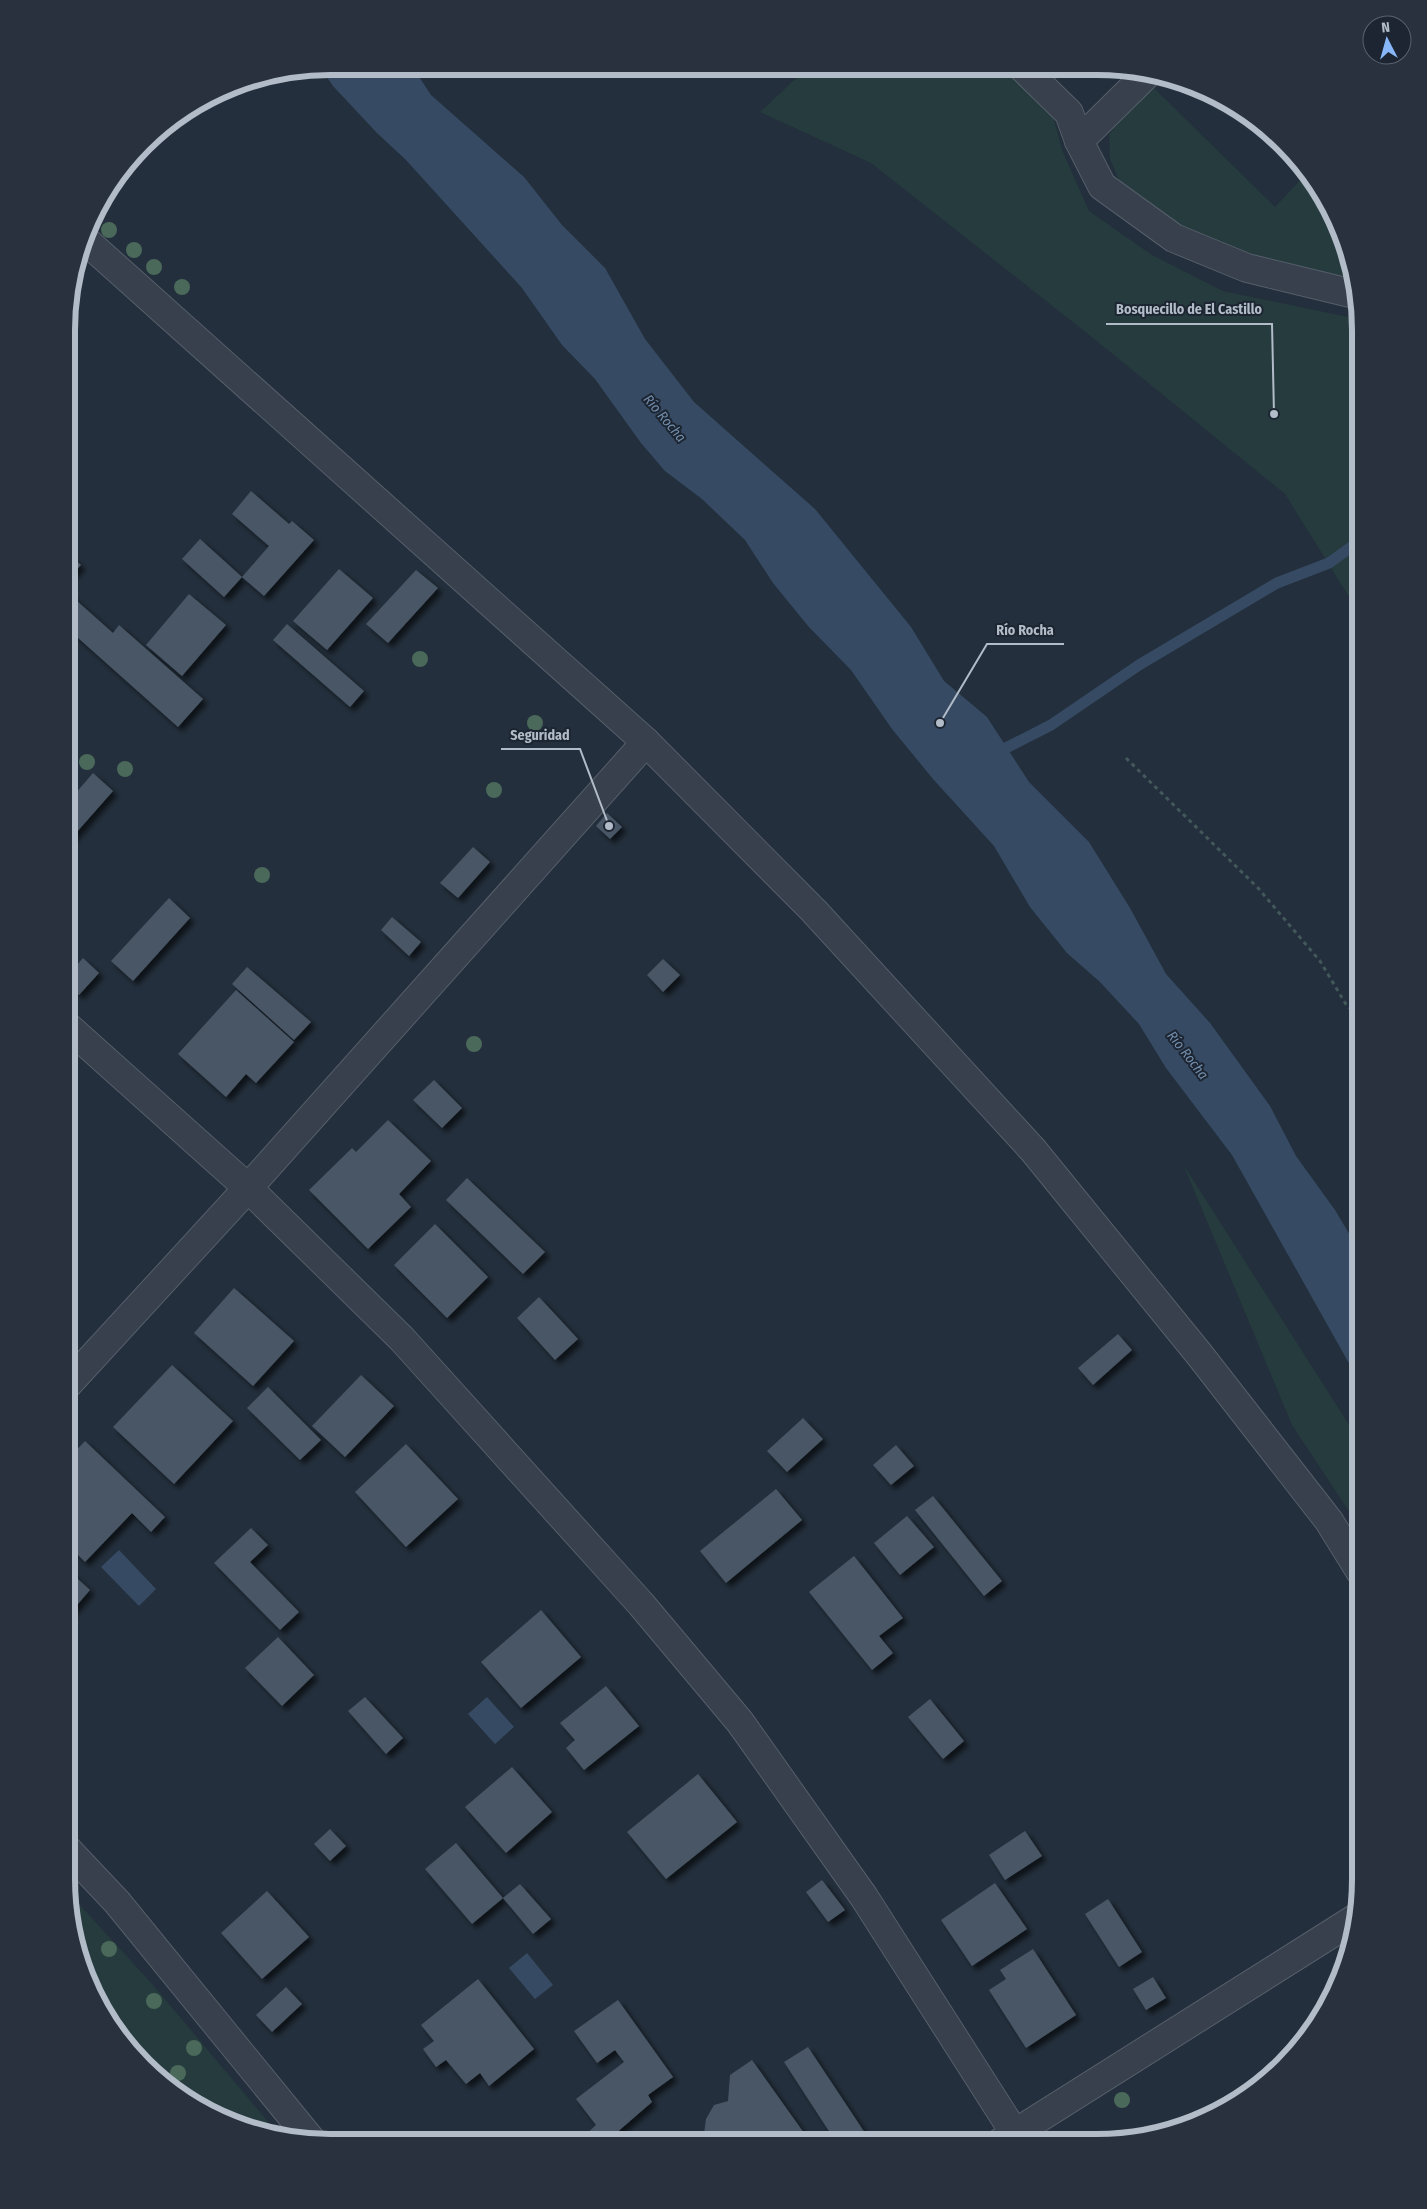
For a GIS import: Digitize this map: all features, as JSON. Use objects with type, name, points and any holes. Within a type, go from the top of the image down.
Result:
[{"type":"street","points":[[1030,75],[1069,113],[1079,141],[1102,186],[1174,238],[1247,268],[1349,293]]},
{"type":"street","points":[[1079,141],[1142,79]]},
{"type":"street","points":[[90,245],[646,742],[814,911],[1033,1150],[1205,1362],[1329,1521],[1352,1558]]},
{"type":"street","points":[[75,1376],[248,1188],[646,742]]},
{"type":"street","points":[[75,1032],[248,1188],[402,1339],[641,1604],[740,1722],[864,1897],[1009,2134]]},
{"type":"street","points":[[75,1858],[117,1902],[305,2132]]},
{"type":"street","points":[[1022,2134],[1348,1923]]},
{"type":"path","points":[[1126,758],[1258,888],[1320,961],[1352,1009]]},
{"type":"green space","points":[[800,75],[1017,75],[1051,108],[1062,150],[1089,211],[1152,255],[1223,291],[1351,318],[1352,602],[1285,494],[1088,334],[871,163],[760,112]]},
{"type":"green space","points":[[1153,87],[1275,207],[1302,179],[1326,217],[1338,248],[1346,278],[1234,252],[1157,213],[1120,182],[1110,159],[1109,135],[1119,121]]},
{"type":"green space","points":[[1183,1164],[1352,1429],[1352,1516],[1292,1425]]},
{"type":"green space","points":[[76,1901],[153,1985],[273,2127],[233,2115],[203,2100],[162,2071],[138,2047],[109,2006],[94,1976],[84,1945]]},
{"type":"water","name":"Río Rocha","points":[[326,75],[418,75],[431,95],[524,177],[562,225],[605,268],[645,339],[694,402],[815,509],[911,627],[944,681],[987,717],[1029,782],[1089,842],[1130,908],[1166,974],[1210,1023],[1270,1106],[1296,1156],[1335,1210],[1352,1239],[1352,1369],[1232,1155],[1166,1068],[1139,1024],[1100,982],[1067,953],[1030,907],[994,846],[933,779],[892,729],[851,670],[808,626],[773,583],[745,540],[702,499],[665,471],[641,443],[595,379],[562,345],[522,288],[406,160],[377,133],[333,86]]},
{"type":"water","points":[[119,1550],[156,1589],[139,1606],[101,1567]]},
{"type":"water","points":[[487,1697],[514,1727],[495,1744],[468,1714]]},
{"type":"water","points":[[527,1953],[553,1985],[535,1999],[509,1968]]},
{"type":"building","points":[[251,491],[289,524],[292,521],[314,540],[264,596],[242,577],[269,546],[232,514]]},
{"type":"building","points":[[200,539],[242,577],[224,597],[182,559]]},
{"type":"building","points":[[75,560],[81,565],[75,571]]},
{"type":"building","points":[[339,569],[373,598],[327,650],[293,621]]},
{"type":"building","points":[[416,570],[438,588],[388,643],[366,624]]},
{"type":"building","points":[[189,594],[226,625],[182,676],[146,645]]},
{"type":"building","points":[[75,599],[113,633],[119,625],[203,699],[178,727],[75,635]]},
{"type":"building","points":[[287,624],[364,691],[350,707],[273,640]]},
{"type":"building","points":[[93,773],[113,791],[75,834],[75,794]]},
{"type":"building","points":[[607,813],[622,827],[610,839],[596,826]]},
{"type":"building","points":[[473,847],[490,862],[458,898],[440,883]]},
{"type":"building","points":[[169,898],[190,918],[133,981],[111,961]]},
{"type":"building","points":[[392,917],[421,942],[409,956],[381,930]]},
{"type":"building","points":[[83,958],[99,973],[79,995],[75,991],[75,967]]},
{"type":"building","points":[[663,959],[680,975],[663,992],[647,975]]},
{"type":"building","points":[[247,967],[311,1022],[294,1040],[232,984]]},
{"type":"building","points":[[236,990],[294,1042],[256,1083],[246,1074],[226,1097],[178,1054]]},
{"type":"building","points":[[434,1080],[462,1108],[442,1128],[413,1100]]},
{"type":"building","points":[[388,1120],[431,1161],[399,1194],[411,1207],[368,1249],[309,1190],[352,1148],[356,1152]]},
{"type":"building","points":[[467,1178],[545,1252],[523,1274],[446,1200]]},
{"type":"building","points":[[435,1224],[488,1277],[447,1318],[394,1265]]},
{"type":"building","points":[[234,1288],[294,1341],[253,1386],[194,1333]]},
{"type":"building","points":[[539,1297],[578,1339],[555,1360],[517,1318]]},
{"type":"building","points":[[1118,1334],[1132,1350],[1093,1385],[1078,1368]]},
{"type":"building","points":[[172,1365],[233,1421],[174,1484],[113,1427]]},
{"type":"building","points":[[361,1375],[394,1406],[345,1457],[312,1426]]},
{"type":"building","points":[[268,1387],[321,1440],[300,1460],[247,1408]]},
{"type":"building","points":[[803,1418],[823,1439],[787,1472],[767,1451]]},
{"type":"building","points":[[85,1441],[165,1517],[151,1532],[132,1513],[85,1562],[75,1552],[75,1452]]},
{"type":"building","points":[[406,1444],[458,1499],[406,1547],[355,1492]]},
{"type":"building","points":[[896,1445],[914,1466],[891,1485],[873,1465]]},
{"type":"building","points":[[776,1489],[802,1520],[726,1583],[700,1551]]},
{"type":"building","points":[[933,1496],[1002,1581],[984,1596],[915,1510]]},
{"type":"building","points":[[907,1516],[934,1547],[900,1575],[874,1543]]},
{"type":"building","points":[[251,1528],[268,1545],[250,1562],[299,1612],[280,1630],[214,1563]]},
{"type":"building","points":[[854,1556],[903,1618],[879,1636],[893,1653],[872,1670],[809,1592]]},
{"type":"building","points":[[75,1576],[90,1590],[75,1607]]},
{"type":"building","points":[[541,1610],[581,1657],[521,1708],[481,1662]]},
{"type":"building","points":[[278,1637],[314,1675],[282,1706],[245,1668]]},
{"type":"building","points":[[606,1686],[639,1726],[584,1770],[566,1748],[575,1740],[560,1723]]},
{"type":"building","points":[[365,1697],[403,1738],[386,1754],[348,1711]]},
{"type":"building","points":[[930,1699],[964,1741],[943,1759],[908,1717]]},
{"type":"building","points":[[512,1767],[552,1812],[506,1853],[465,1807]]},
{"type":"building","points":[[698,1774],[737,1822],[666,1879],[627,1832]]},
{"type":"building","points":[[330,1829],[346,1846],[330,1861],[314,1844]]},
{"type":"building","points":[[1025,1831],[1042,1856],[1005,1880],[989,1855]]},
{"type":"building","points":[[456,1843],[503,1898],[472,1924],[425,1869]]},
{"type":"building","points":[[822,1880],[845,1910],[828,1922],[806,1892]]},
{"type":"building","points":[[995,1883],[1027,1929],[972,1966],[941,1920]]},
{"type":"building","points":[[520,1884],[551,1919],[533,1934],[503,1898]]},
{"type":"building","points":[[267,1891],[309,1937],[262,1979],[221,1933]]},
{"type":"building","points":[[1108,1899],[1142,1952],[1119,1967],[1085,1914]]},
{"type":"building","points":[[1033,1949],[1076,2015],[1026,2048],[989,1990],[1006,1979],[1000,1970]]},
{"type":"building","points":[[1153,1977],[1166,1998],[1146,2010],[1133,1989]]},
{"type":"building","points":[[478,1979],[534,2049],[489,2086],[480,2073],[466,2084],[446,2060],[436,2067],[423,2049],[434,2041],[421,2025]]},
{"type":"building","points":[[286,1987],[302,2004],[272,2032],[256,2015]]},
{"type":"building","points":[[618,2000],[673,2077],[648,2095],[652,2102],[615,2134],[586,2134],[596,2125],[576,2099],[624,2062],[615,2050],[597,2063],[574,2031]]},
{"type":"building","points":[[808,2047],[866,2134],[831,2134],[784,2062]]},
{"type":"building","points":[[752,2060],[805,2134],[704,2134],[706,2119],[714,2105],[728,2101],[730,2075]]},
{"type":"waterway","points":[[994,754],[1051,725],[1139,665],[1277,583],[1329,563],[1352,546]]},
{"type":"place","name":"Bosquecillo de El Castillo","points":[[1274,414]]},
{"type":"place","name":"Río Rocha","points":[[940,723]]},
{"type":"place","name":"Seguridad","points":[[609,826]]}]
